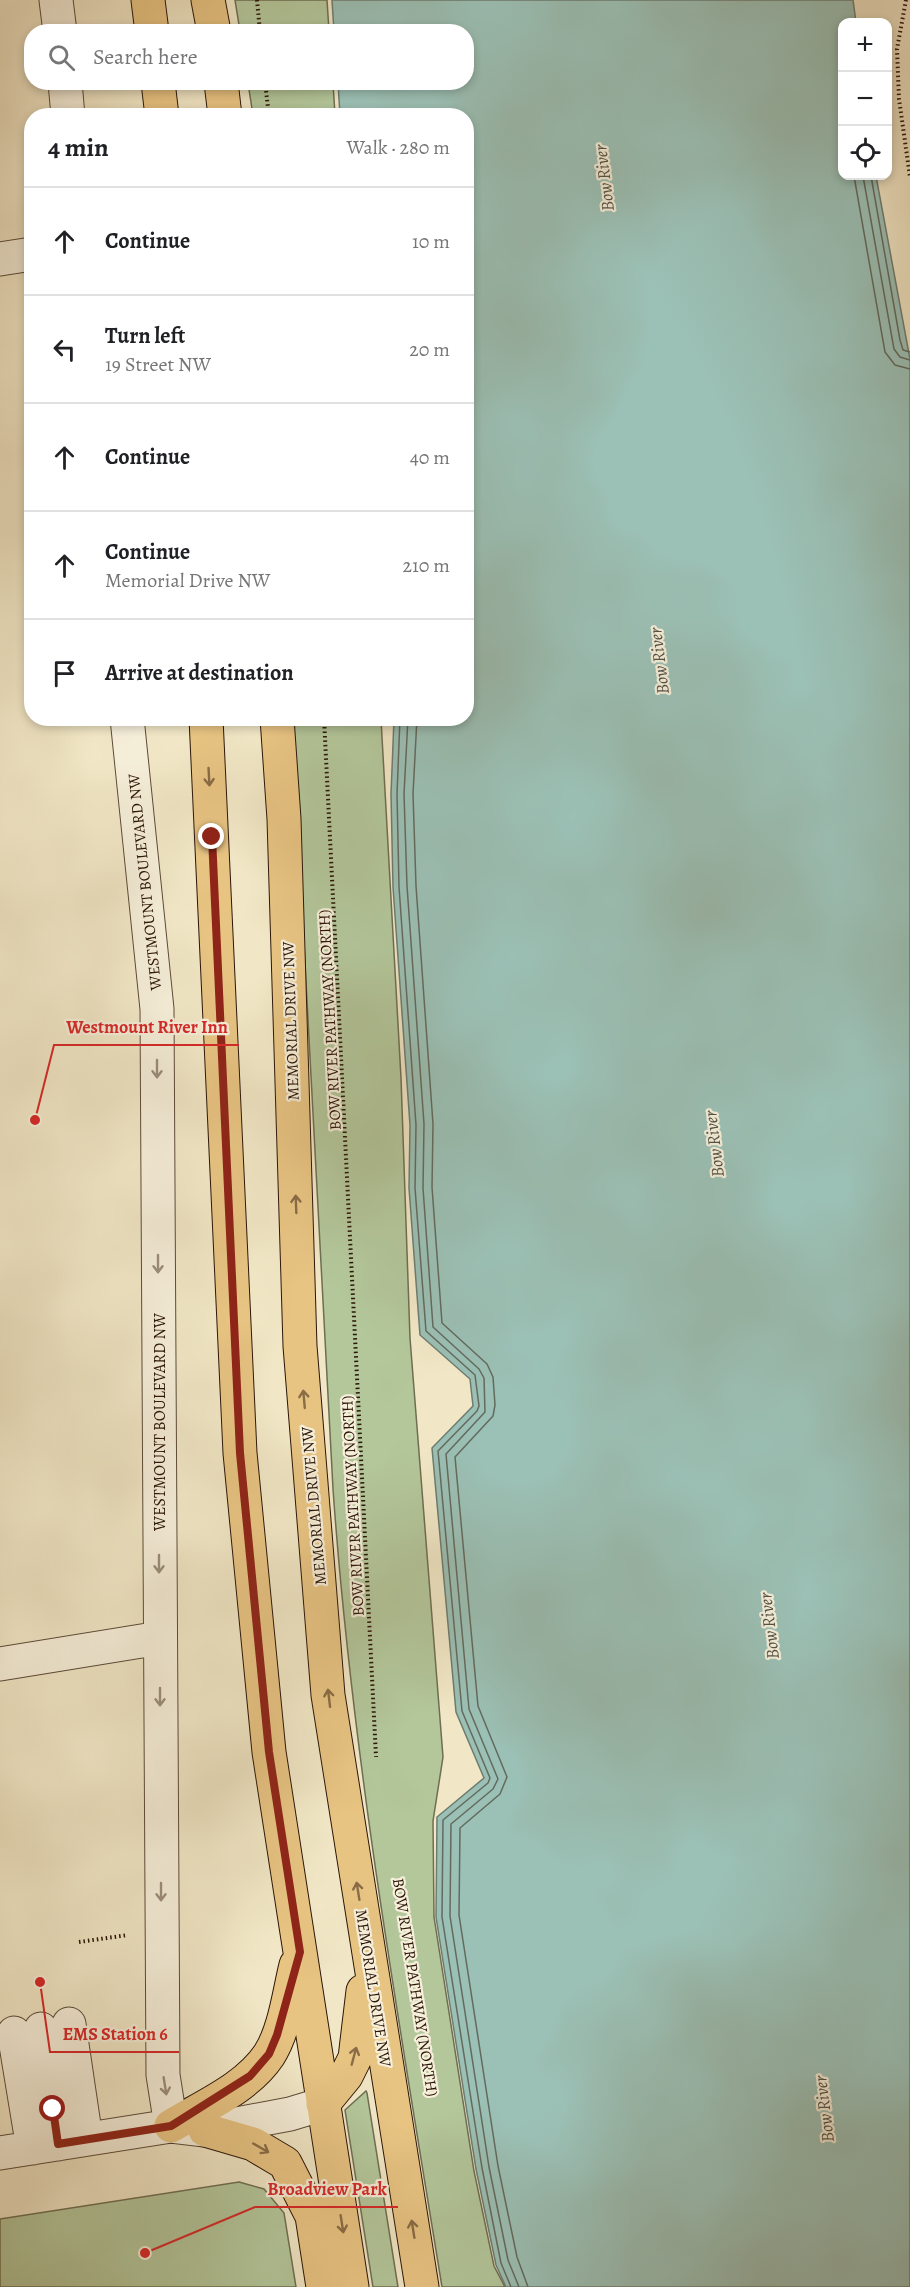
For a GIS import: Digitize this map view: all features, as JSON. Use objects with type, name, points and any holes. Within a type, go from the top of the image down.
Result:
[{"type":"main road","points":[[148,0],[151,24]]},
{"type":"main road","points":[[208,0],[212,24]]},
{"type":"main road","points":[[159,90],[161,108]]},
{"type":"main road","points":[[222,90],[224,108]]},
{"type":"main road","points":[[206,726],[240,1453],[269,1752],[351,2287]]},
{"type":"main road","name":"MEMORIAL DRIVE NW","points":[[278,726],[284,831],[300,1346],[328,1695],[422,2287]]},
{"type":"main road","points":[[323,2104],[346,2076],[356,2058],[368,1948]]},
{"type":"main road","points":[[171,2126],[237,2086],[250,2076],[269,2054],[277,2035],[300,1952]]},
{"type":"main road","points":[[205,2130],[253,2144],[285,2163],[312,2216],[323,2287]]},
{"type":"street","points":[[56,0],[59,24]]},
{"type":"street","points":[[66,90],[67,108]]},
{"type":"street","points":[[0,259],[24,255]]},
{"type":"street","name":"WESTMOUNT BOULEVARD NW","points":[[128,726],[157,1009],[163,2076],[171,2126]]},
{"type":"street","points":[[0,1664],[160,1638]]},
{"type":"street","points":[[59,2144],[42,2029],[59,2144]]},
{"type":"street","points":[[0,2153],[171,2126],[205,2130],[290,2114],[323,2104]]},
{"type":"path","points":[[257,0],[259,24]]},
{"type":"path","points":[[906,0],[897,49],[899,99],[910,177]]},
{"type":"path","points":[[266,90],[267,108]]},
{"type":"path","name":"BOW RIVER PATHWAY (NORTH)","points":[[324,726],[377,1768]]},
{"type":"path","points":[[79,1942],[124,1935]]},
{"type":"green space","points":[[235,0],[327,0],[329,24],[239,24]]},
{"type":"green space","points":[[249,90],[333,90],[335,108],[252,108]]},
{"type":"green space","points":[[292,726],[381,726],[401,1078],[410,1338],[443,1757],[433,1821],[434,1917],[474,2171],[494,2266],[505,2287],[442,2287],[364,1789],[341,1589],[333,1489]]},
{"type":"green space","points":[[366,2091],[398,2287],[373,2287],[345,2110]]},
{"type":"green space","points":[[239,2182],[264,2189],[284,2213],[296,2287],[0,2287],[0,2219]]},
{"type":"water","name":"Bow River","points":[[332,0],[853,0],[855,18],[838,18],[838,180],[877,180],[910,359],[910,2287],[506,2287],[496,2265],[476,2169],[436,1917],[437,1817],[484,1778],[456,1712],[432,1448],[473,1406],[470,1379],[420,1335],[409,1188],[410,1125],[393,887],[391,794],[394,726],[474,726],[474,108],[340,108],[338,90],[474,90],[474,24],[334,24]]},
{"type":"place","name":"Westmount River Inn","points":[[35,1120]]},
{"type":"place","name":"EMS Station 6","points":[[40,1982]]},
{"type":"place","name":"Broadview Park","points":[[145,2253]]},
{"type":"route","points":[[53,2109],[58,2144],[171,2126],[237,2086],[250,2076],[269,2054],[277,2035],[300,1952],[269,1752],[240,1453],[212,837]]}]
